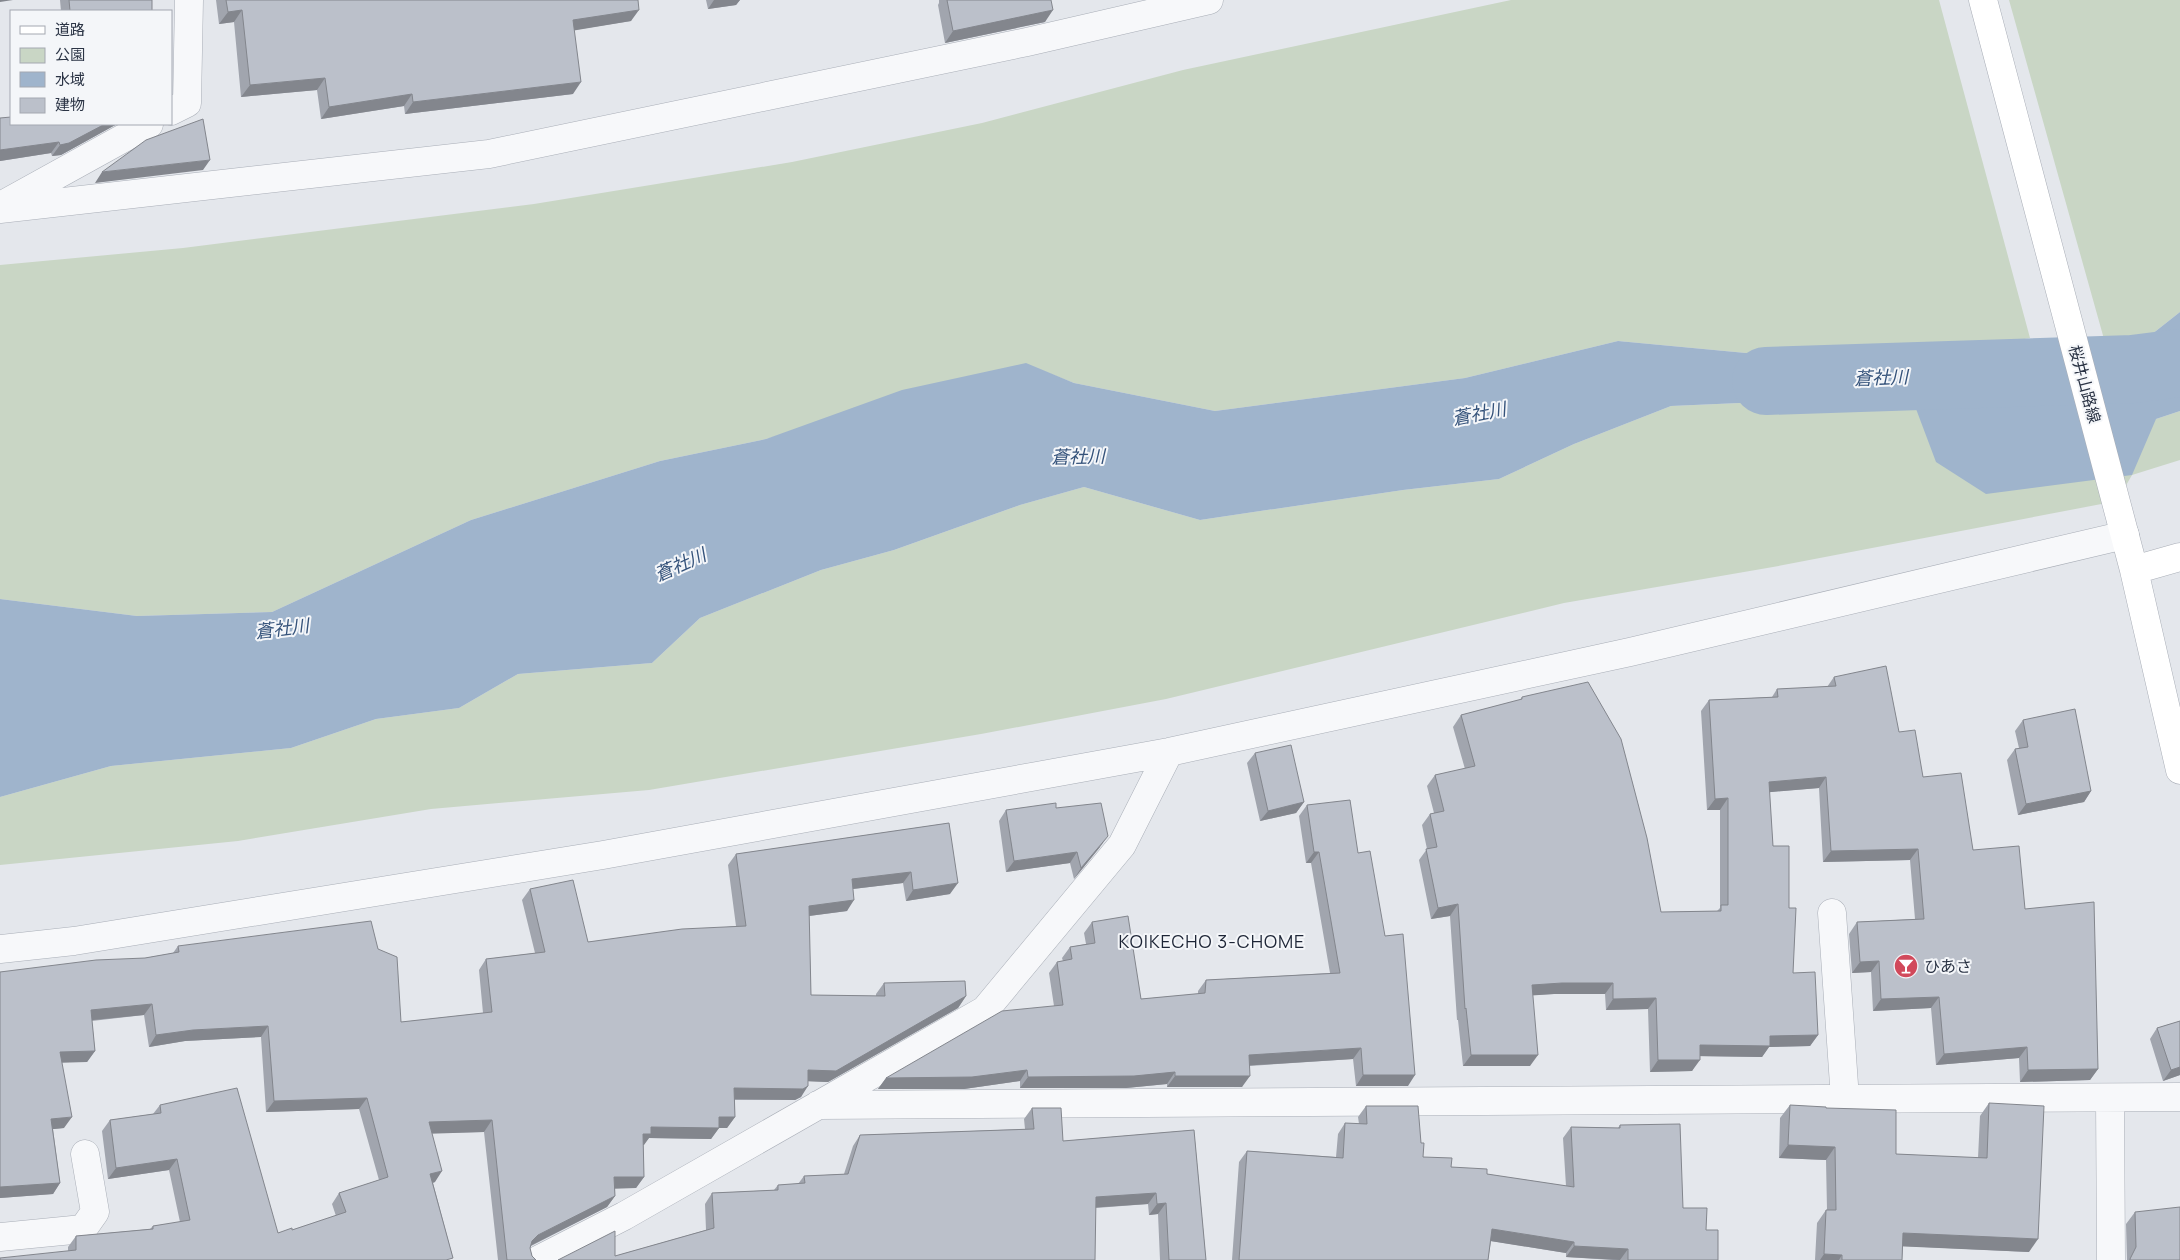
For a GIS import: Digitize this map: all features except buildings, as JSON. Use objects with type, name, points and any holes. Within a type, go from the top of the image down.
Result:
[{"type":"main road","name":"桜井山路線","points":[[1983,0],[2134,570],[2180,770]]},
{"type":"main road","points":[[2134,570],[2180,557]]},
{"type":"street","points":[[172,111],[186,103],[190,0]]},
{"type":"street","points":[[0,207],[489,154],[1027,42],[1209,0]]},
{"type":"street","points":[[0,207],[147,125]]},
{"type":"street","points":[[0,949],[74,942],[603,855],[1169,752],[1630,652],[2125,535]]},
{"type":"street","points":[[538,1260],[624,1216],[985,1010],[1122,844],[1169,752]]},
{"type":"street","points":[[1832,913],[1846,1099]]},
{"type":"street","points":[[818,1105],[2180,1097]]},
{"type":"street","points":[[2110,1098],[2112,1260]]},
{"type":"street","points":[[0,1237],[83,1229],[96,1212],[85,1154]]},
{"type":"green space","points":[[1511,0],[1939,0],[2030,338],[1898,361],[2156,419],[2180,411],[2180,460],[2132,475],[2117,501],[1773,567],[1564,603],[1166,699],[981,734],[649,790],[431,809],[238,841],[0,865],[0,797],[111,766],[291,748],[376,719],[459,708],[518,674],[652,663],[700,618],[821,570],[894,550],[1020,505],[1084,487],[1200,520],[1403,490],[1499,479],[1574,444],[1671,406],[1810,400],[1897,361],[1746,353],[1618,341],[1465,378],[1215,411],[1074,383],[1026,364],[766,439],[660,461],[471,520],[272,612],[137,616],[0,599],[0,265],[183,248],[534,204],[792,162],[982,123],[1183,70]]},
{"type":"green space","points":[[2009,0],[2180,0],[2180,312],[2142,342],[2104,339]]},
{"type":"water","points":[[2180,312],[2180,411],[2156,419],[2132,475],[1986,494],[1936,462],[1898,361],[2142,342]]},
{"type":"water","points":[[1618,341],[1746,353],[1898,361],[1810,400],[1671,406],[1574,444],[1499,479],[1403,490],[1200,520],[1084,487],[1020,505],[894,550],[821,570],[700,618],[652,663],[518,674],[459,708],[376,719],[291,748],[111,766],[0,797],[0,599],[137,616],[272,612],[471,520],[660,461],[766,439],[902,390],[1026,363],[1074,383],[1215,411],[1465,378]]},
{"type":"waterway","name":"蒼社川","points":[[1766,381],[2133,369],[2180,363]]},
{"type":"place","name":"ひあさ","points":[[1906,966]]},
{"type":"district","name":"KOIKECHO 3-CHOME","points":[[1212,941]]}]
